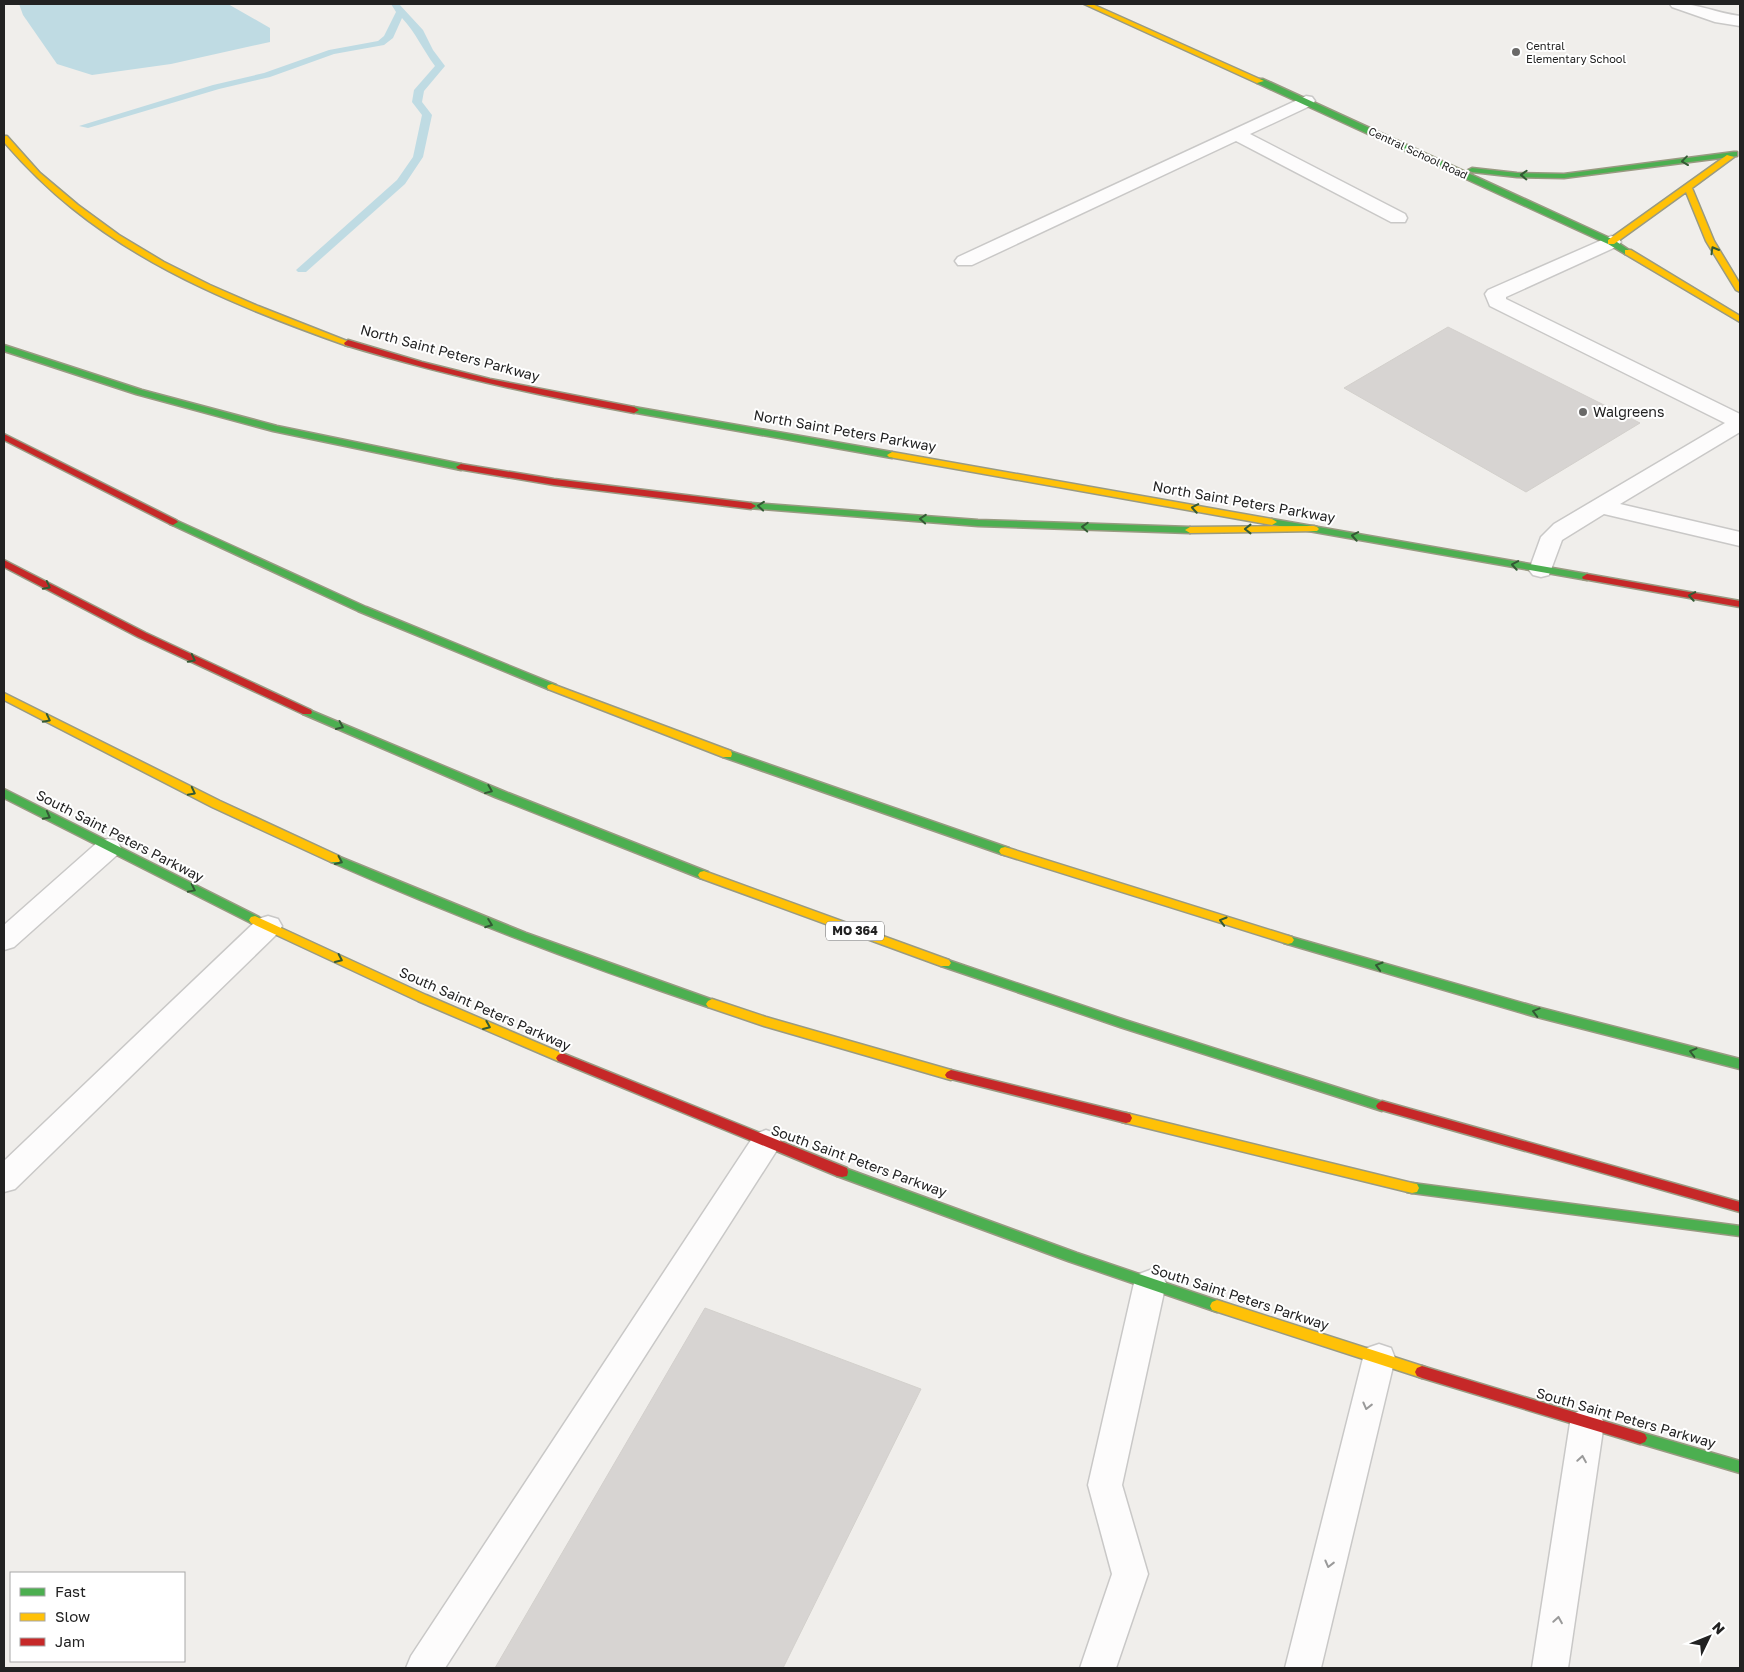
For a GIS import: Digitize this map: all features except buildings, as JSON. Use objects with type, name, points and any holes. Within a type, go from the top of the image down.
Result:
[{"type":"main road","name":"Central School Road","points":[[1087,4],[1306,101],[1611,242],[1740,319]]},
{"type":"main road","name":"North Saint Peters Parkway","points":[[4,138],[37,175],[75,208],[184,275],[284,319],[379,353],[563,397],[1740,604]]},
{"type":"main road","points":[[1451,168],[1517,175],[1564,176],[1737,152]]},
{"type":"main road","points":[[1611,242],[1737,152]]},
{"type":"main road","points":[[1688,187],[1698,221],[1712,248],[1740,290]]},
{"type":"main road","points":[[4,348],[117,387],[238,421],[373,451],[524,478],[682,500],[972,522],[1122,529],[1314,529]]},
{"type":"main road","points":[[4,437],[177,524],[395,624],[582,700],[740,760],[1163,903],[1532,1011],[1740,1064]]},
{"type":"main road","name":"MO 364","points":[[4,563],[227,677],[451,775],[717,881],[996,982],[1314,1086],[1740,1207]]},
{"type":"main road","points":[[4,696],[216,804],[346,864],[474,919],[614,971],[764,1021],[912,1065],[1400,1187],[1740,1231]]},
{"type":"main road","name":"South Saint Peters Parkway","points":[[4,793],[108,848],[268,926],[428,1001],[678,1109],[1150,1283],[1379,1358],[1587,1423],[1740,1466]]},
{"type":"lane","points":[[1678,4],[1721,19],[1740,21]]},
{"type":"lane","points":[[965,261],[1306,101]]},
{"type":"lane","points":[[1236,134],[1398,218]]},
{"type":"lane","points":[[1611,242],[1495,294],[1497,302],[1740,423]]},
{"type":"lane","points":[[1540,570],[1552,537],[1562,529],[1740,423]]},
{"type":"lane","points":[[1600,506],[1740,539]]},
{"type":"lane","points":[[4,940],[108,848]]},
{"type":"lane","points":[[4,1180],[268,926]]},
{"type":"lane","points":[[424,1668],[766,1142]]},
{"type":"lane","points":[[1098,1668],[1130,1574],[1106,1485],[1150,1283]]},
{"type":"lane","points":[[1303,1668],[1379,1358]]},
{"type":"lane","points":[[1550,1668],[1587,1423]]},
{"type":"water","points":[[19,4],[228,4],[270,28],[270,42],[171,64],[92,75],[57,64],[23,15]]},
{"type":"waterway","points":[[395,5],[401,11]]},
{"type":"waterway","points":[[84,126],[216,87],[267,75],[332,52],[381,43],[388,38],[401,11]]},
{"type":"waterway","points":[[302,270],[401,182],[418,157],[427,115],[417,102],[419,90],[440,66],[428,50],[420,32],[401,11]]},
{"type":"traffic: fast","points":[[1260,81],[1611,242],[1628,252]]},
{"type":"traffic: fast","points":[[1472,170],[1517,175],[1564,176],[1734,154]]},
{"type":"traffic: fast","points":[[4,348],[139,392],[276,429],[461,467]]},
{"type":"traffic: fast","points":[[634,410],[892,455]]},
{"type":"traffic: fast","points":[[751,506],[978,523],[1190,530]]},
{"type":"traffic: fast","points":[[173,522],[362,609],[552,687]]},
{"type":"traffic: fast","points":[[1272,522],[1587,577]]},
{"type":"traffic: fast","points":[[307,712],[499,794],[704,875]]},
{"type":"traffic: fast","points":[[727,754],[1005,851]]},
{"type":"traffic: fast","points":[[4,793],[255,920]]},
{"type":"traffic: fast","points":[[335,859],[428,899],[522,936],[712,1004]]},
{"type":"traffic: fast","points":[[1288,940],[1533,1011],[1740,1064]]},
{"type":"traffic: fast","points":[[945,963],[1124,1024],[1382,1106]]},
{"type":"traffic: fast","points":[[842,1172],[1073,1257],[1217,1306]]},
{"type":"traffic: fast","points":[[1412,1188],[1740,1231]]},
{"type":"traffic: fast","points":[[1640,1438],[1740,1467]]},
{"type":"traffic: slow","points":[[1087,4],[1260,81]]},
{"type":"traffic: slow","points":[[4,138],[37,174],[75,207],[117,237],[207,287],[302,327],[348,343]]},
{"type":"traffic: slow","points":[[1611,242],[1730,157]]},
{"type":"traffic: slow","points":[[1688,187],[1710,241],[1740,290]]},
{"type":"traffic: slow","points":[[1628,252],[1740,319]]},
{"type":"traffic: slow","points":[[892,455],[1272,522]]},
{"type":"traffic: slow","points":[[1190,530],[1314,529]]},
{"type":"traffic: slow","points":[[552,687],[727,754]]},
{"type":"traffic: slow","points":[[4,696],[216,804],[335,859]]},
{"type":"traffic: slow","points":[[1005,851],[1288,940]]},
{"type":"traffic: slow","points":[[704,875],[945,963]]},
{"type":"traffic: slow","points":[[255,920],[422,998],[562,1058]]},
{"type":"traffic: slow","points":[[712,1004],[951,1075]]},
{"type":"traffic: slow","points":[[1126,1118],[1412,1188]]},
{"type":"traffic: slow","points":[[1217,1306],[1422,1372]]},
{"type":"traffic: jam","points":[[348,343],[418,364],[490,381],[634,410]]},
{"type":"traffic: jam","points":[[4,437],[173,522]]},
{"type":"traffic: jam","points":[[461,467],[554,482],[751,506]]},
{"type":"traffic: jam","points":[[4,563],[142,635],[307,712]]},
{"type":"traffic: jam","points":[[1587,577],[1740,604]]},
{"type":"traffic: jam","points":[[562,1058],[842,1172]]},
{"type":"traffic: jam","points":[[951,1075],[1126,1118]]},
{"type":"traffic: jam","points":[[1382,1106],[1740,1207]]},
{"type":"traffic: jam","points":[[1422,1372],[1640,1438]]},
{"type":"place","name":"Central Elementary School","points":[[1516,52]]},
{"type":"place","name":"Walgreens","points":[[1583,412]]}]
